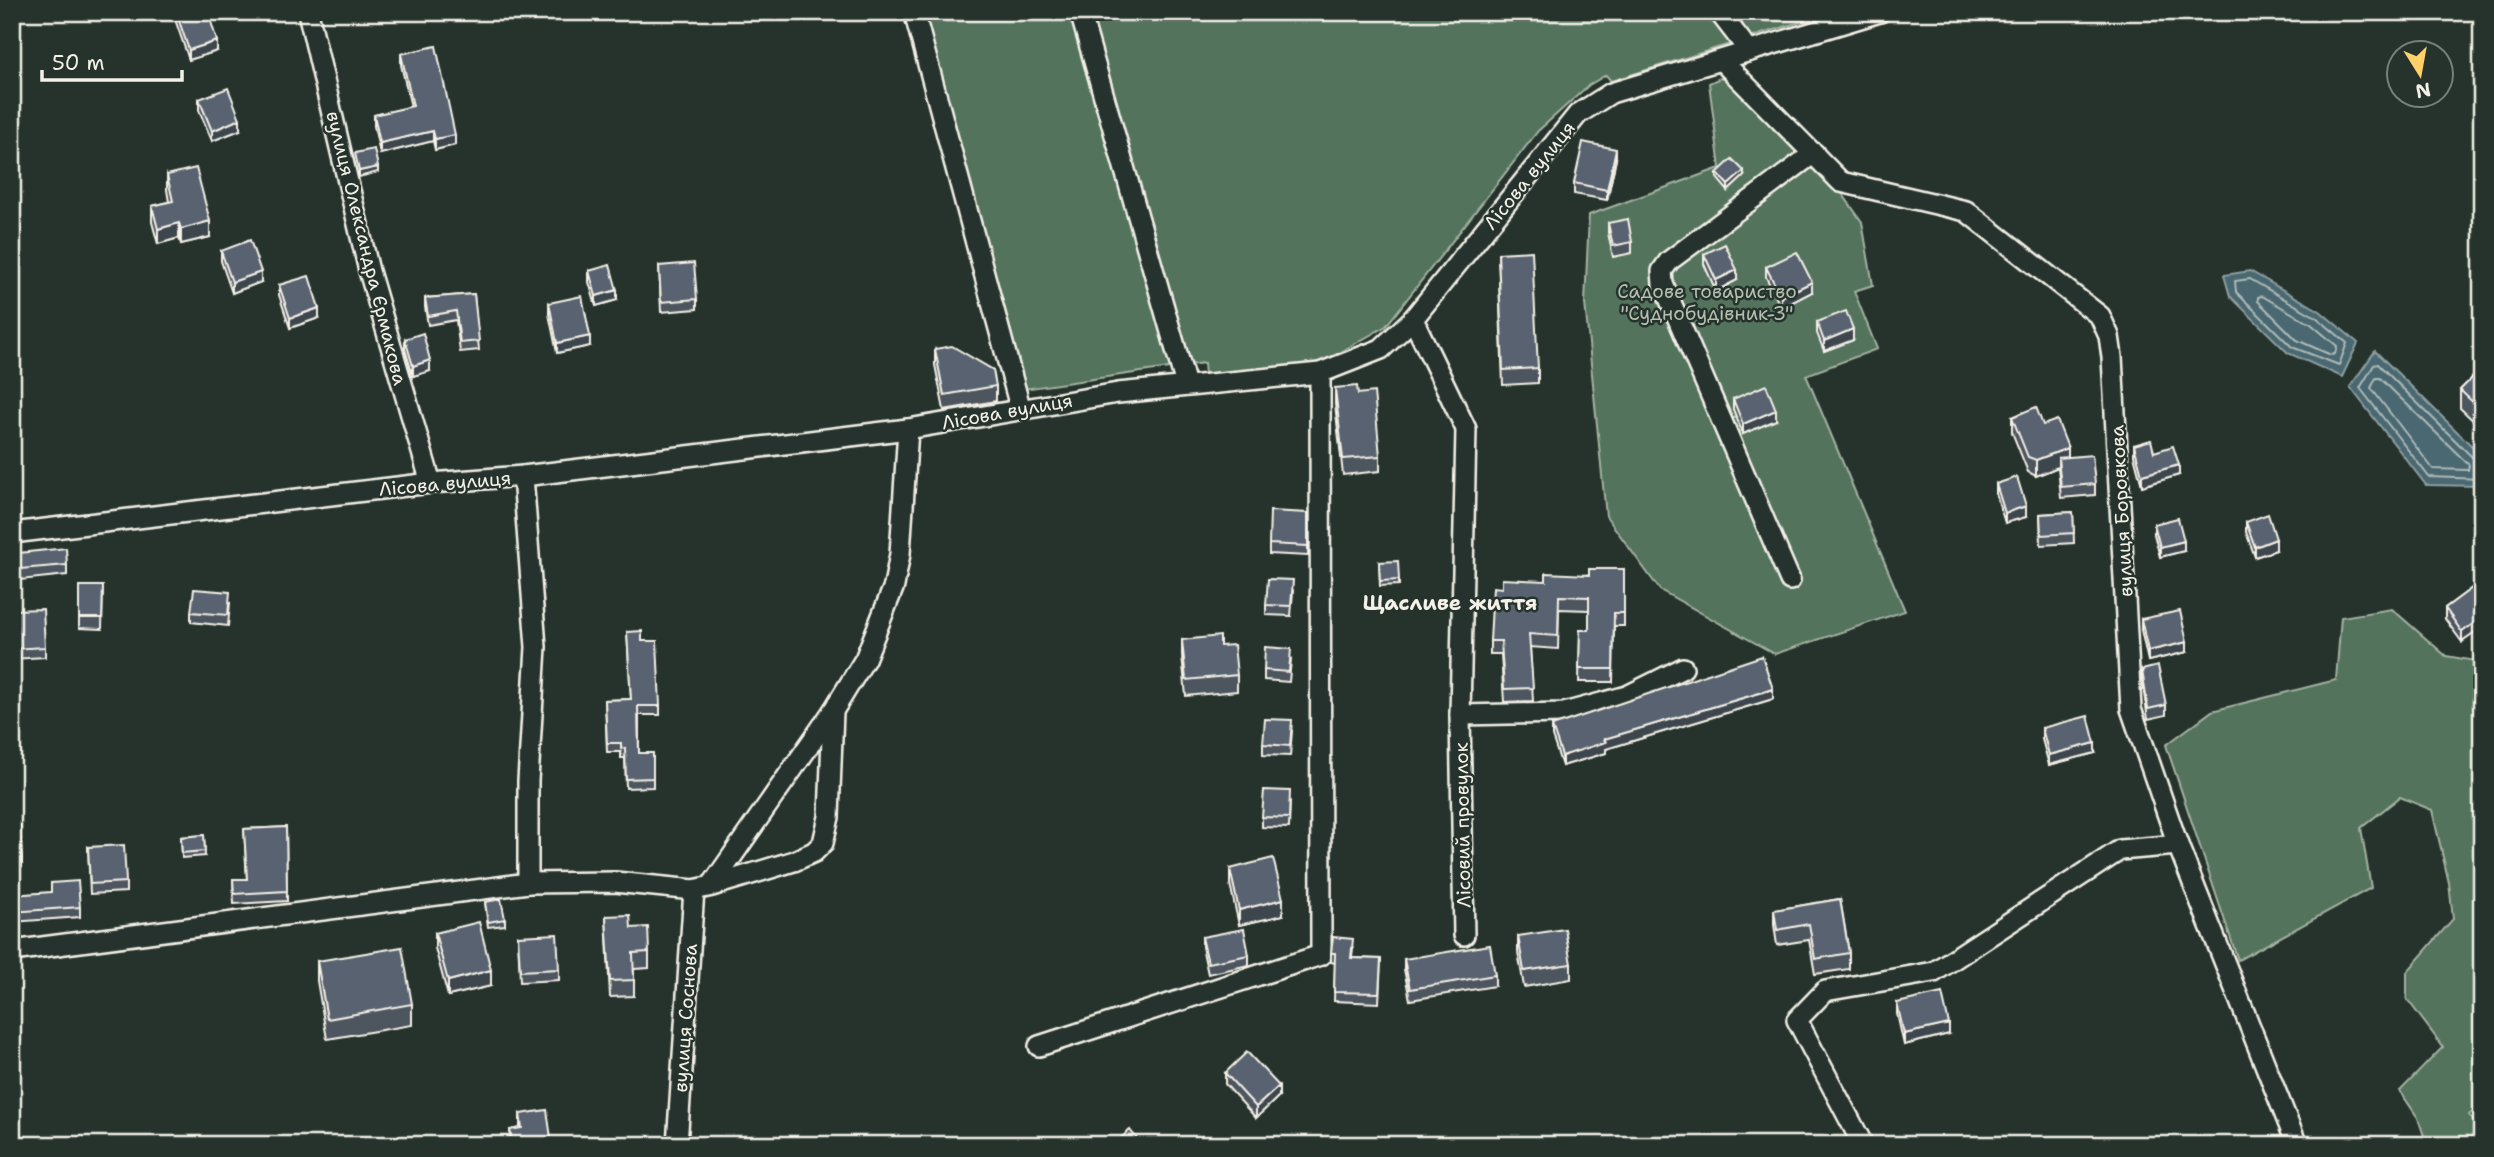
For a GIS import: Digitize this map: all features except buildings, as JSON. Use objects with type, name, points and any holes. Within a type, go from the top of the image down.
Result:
[{"type":"street","name":"вулиця Олександра Єрмакова","points":[[309,12],[369,271],[430,483]]},
{"type":"street","points":[[914,12],[1020,407]]},
{"type":"street","points":[[1080,12],[1186,385]]},
{"type":"street","points":[[1719,12],[1749,51]]},
{"type":"street","name":"Лісова вулиця","points":[[12,533],[430,483],[523,477],[908,429],[1020,407],[1186,385],[1320,373],[1381,349],[1413,319],[1578,114],[1611,93],[1878,13]]},
{"type":"street","name":"вулиця Боровкова","points":[[1722,61],[1840,182],[1966,211],[2099,316],[2109,336],[2112,357],[2131,709],[2178,845],[2297,1145]]},
{"type":"street","points":[[1790,580],[1663,284],[1662,271],[1669,261],[1814,153]]},
{"type":"street","name":"Лісовий провулок","points":[[1413,319],[1466,429],[1460,715],[1464,935]]},
{"type":"street","points":[[1039,1046],[1321,965],[1320,373]]},
{"type":"street","points":[[703,888],[833,711],[865,659],[894,586],[901,554],[908,429]]},
{"type":"street","points":[[523,477],[536,647],[528,782],[528,883]]},
{"type":"street","name":"Лісовий провулок","points":[[1460,715],[1564,713],[1627,695],[1683,668]]},
{"type":"street","points":[[12,951],[528,883],[615,882],[703,888],[794,861],[814,852],[823,843],[830,817],[833,711]]},
{"type":"street","points":[[1863,1145],[1797,1020],[1825,991],[1934,972],[2120,850],[2178,845]]},
{"type":"street","name":"вулиця Соснова","points":[[677,1145],[703,888]]},
{"type":"green space","points":[[919,12],[1832,12],[1611,81],[1606,75],[1589,85],[1538,131],[1386,326],[1323,362],[1205,376],[1204,363],[1024,389]]},
{"type":"green space","name":"Садове товариство \"Суднобудівник-3\"","points":[[1733,72],[1814,153],[1862,222],[1873,285],[1854,291],[1877,349],[1806,375],[1905,611],[1775,654],[1660,590],[1606,516],[1585,303],[1589,215],[1720,168],[1709,83]]},
{"type":"green space","points":[[2392,609],[2446,656],[2482,662],[2482,1104],[2469,1115],[2482,1133],[2482,1145],[2427,1145],[2418,1118],[2400,1091],[2443,1047],[2407,999],[2407,972],[2453,919],[2449,883],[2432,810],[2400,797],[2361,828],[2371,888],[2238,960],[2166,745],[2212,711],[2336,680],[2341,617]]},
{"type":"water","points":[[2250,271],[2320,311],[2358,343],[2342,377],[2288,353],[2230,296],[2224,275]]},
{"type":"water","points":[[2375,351],[2482,456],[2482,486],[2426,485],[2350,387]]},
{"type":"district","name":"Щасливе життя","points":[[1450,603]]}]
